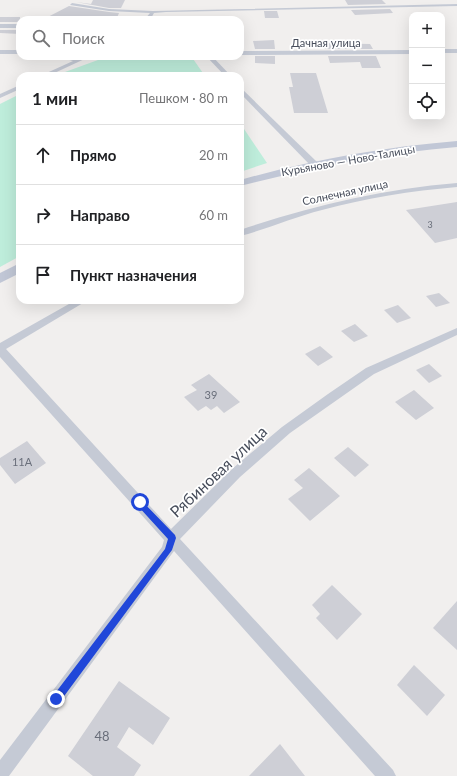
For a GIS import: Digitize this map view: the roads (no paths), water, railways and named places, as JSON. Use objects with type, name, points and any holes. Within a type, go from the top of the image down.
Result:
[{"type":"main road","name":"Курьяново — Ново-Талицы","points":[[244,175],[393,145],[457,139]]},
{"type":"main road","name":"Курьяново — Ново-Талицы","points":[[244,182],[312,162],[457,144]]},
{"type":"main road","points":[[0,279],[16,269]]},
{"type":"main road","points":[[0,289],[16,279]]},
{"type":"street","points":[[72,4],[109,10],[153,12],[457,5]]},
{"type":"street","points":[[150,16],[153,12]]},
{"type":"street","points":[[0,26],[16,26]]},
{"type":"street","points":[[445,51],[457,51]]},
{"type":"street","points":[[0,52],[16,52]]},
{"type":"street","name":"Дачная улица","points":[[244,53],[409,52]]},
{"type":"street","points":[[52,72],[77,60]]},
{"type":"street","points":[[213,60],[224,72]]},
{"type":"street","points":[[0,96],[16,89]]},
{"type":"street","points":[[244,93],[312,162]]},
{"type":"street","name":"Солнечная улица","points":[[244,233],[314,209],[376,196],[457,185]]},
{"type":"street","points":[[76,304],[0,349],[387,776]]},
{"type":"street","name":"Рябиновая улица","points":[[0,774],[168,550],[172,538],[236,474],[286,430],[370,371],[457,331]]}]
